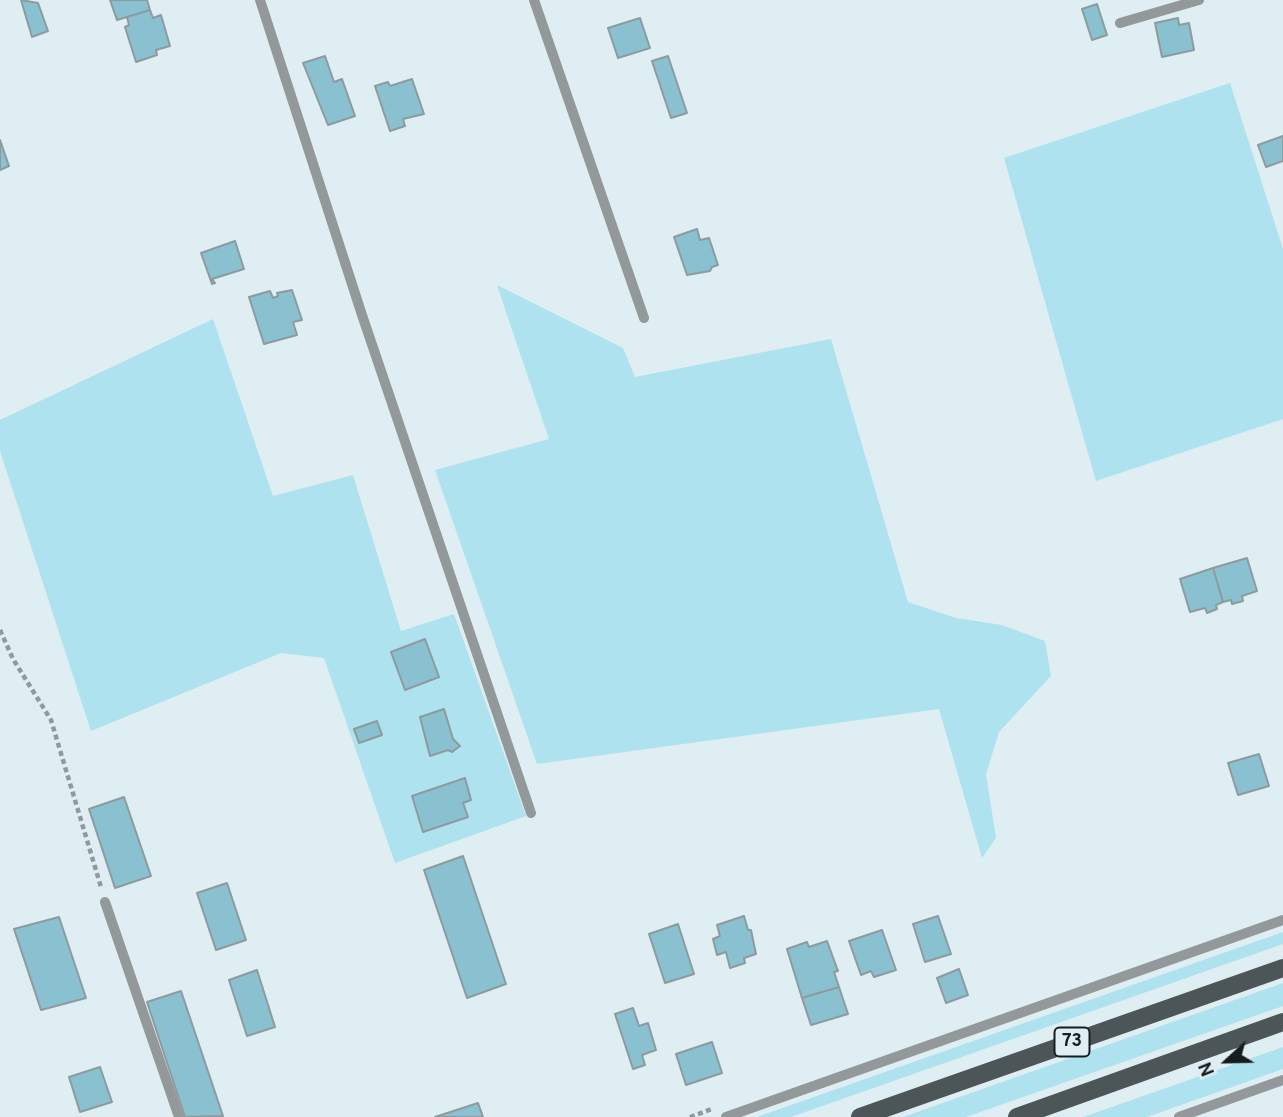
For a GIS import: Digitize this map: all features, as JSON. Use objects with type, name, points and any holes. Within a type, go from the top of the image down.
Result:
[{"type":"main road","name":"73","points":[[860,1117],[1283,968]]},
{"type":"main road","points":[[1017,1117],[1283,1022]]},
{"type":"lane","points":[[260,0],[362,315],[531,813]]},
{"type":"lane","points":[[534,0],[644,318]]},
{"type":"lane","points":[[1120,23],[1199,0]]},
{"type":"lane","points":[[105,902],[179,1117]]},
{"type":"lane","points":[[726,1117],[1283,920]]},
{"type":"lane","points":[[1179,1117],[1283,1080]]},
{"type":"path","points":[[0,630],[13,659],[51,720],[105,902]]},
{"type":"shaded area","points":[[1230,83],[1283,249],[1283,419],[1096,481],[1004,158]]},
{"type":"shaded area","points":[[497,285],[623,348],[635,377],[831,339],[908,602],[956,618],[1002,625],[1045,641],[1051,676],[999,732],[986,774],[996,838],[982,858],[939,709],[537,764],[435,470],[549,439]]},
{"type":"shaded area","points":[[213,319],[273,496],[353,475],[401,631],[454,614],[526,816],[395,863],[324,658],[281,653],[91,731],[0,451],[0,420]]},
{"type":"shaded area","points":[[1283,932],[1283,944],[791,1117],[757,1117]]},
{"type":"shaded area","points":[[1283,983],[1283,1006],[966,1117],[903,1117]]},
{"type":"shaded area","points":[[1283,1047],[1283,1069],[1147,1117],[1083,1117]]},
{"type":"building","points":[[21,0],[38,3],[48,31],[32,37]]},
{"type":"building","points":[[110,0],[147,0],[150,10],[117,20]]},
{"type":"building","points":[[1097,4],[1107,35],[1092,40],[1082,9]]},
{"type":"building","points":[[150,10],[153,18],[161,15],[170,46],[156,50],[157,55],[136,62],[125,27],[129,25],[127,17]]},
{"type":"building","points":[[640,18],[650,48],[618,58],[608,28]]},
{"type":"building","points":[[1178,18],[1179,25],[1189,23],[1194,50],[1162,57],[1155,23]]},
{"type":"building","points":[[325,56],[334,82],[342,79],[355,116],[328,125],[303,63]]},
{"type":"building","points":[[668,56],[687,113],[671,118],[652,61]]},
{"type":"building","points":[[412,79],[424,114],[403,119],[405,126],[390,131],[375,86],[388,82],[390,86]]},
{"type":"building","points":[[1283,136],[1283,161],[1266,167],[1258,145]]},
{"type":"building","points":[[0,140],[9,166],[0,170]]},
{"type":"building","points":[[697,229],[700,240],[709,238],[718,265],[710,271],[687,275],[674,237]]},
{"type":"building","points":[[235,241],[244,269],[212,279],[215,283],[212,284],[201,253]]},
{"type":"building","points":[[292,290],[302,320],[293,322],[297,335],[264,344],[249,297],[270,291],[273,298],[278,296],[277,293]]},
{"type":"building","points":[[1247,558],[1257,591],[1242,596],[1243,601],[1232,604],[1231,600],[1223,602],[1213,568]]},
{"type":"building","points":[[1213,568],[1223,602],[1216,605],[1217,609],[1207,613],[1205,608],[1190,612],[1180,579]]},
{"type":"building","points":[[425,639],[439,677],[405,690],[391,652]]},
{"type":"building","points":[[444,709],[453,739],[460,746],[452,752],[448,750],[430,756],[420,717]]},
{"type":"building","points":[[377,721],[382,735],[359,743],[354,729]]},
{"type":"building","points":[[1259,754],[1269,786],[1238,795],[1228,763]]},
{"type":"building","points":[[465,778],[471,800],[463,803],[468,817],[423,832],[412,796]]},
{"type":"building","points":[[124,797],[151,876],[115,888],[89,809]]},
{"type":"building","points":[[463,856],[506,984],[467,998],[424,870]]},
{"type":"building","points":[[227,883],[246,940],[216,950],[197,893]]},
{"type":"building","points":[[744,916],[748,930],[751,930],[756,954],[744,958],[745,963],[730,968],[726,952],[717,955],[713,939],[720,936],[717,925]]},
{"type":"building","points":[[938,916],[951,954],[925,962],[913,924]]},
{"type":"building","points":[[59,917],[86,998],[41,1010],[14,929]]},
{"type":"building","points":[[678,924],[694,974],[665,983],[649,934]]},
{"type":"building","points":[[882,930],[896,970],[874,977],[871,971],[861,975],[849,941]]},
{"type":"building","points":[[827,941],[838,971],[834,972],[839,987],[802,998],[787,949],[807,942],[809,947]]},
{"type":"building","points":[[959,969],[968,995],[946,1003],[937,978]]},
{"type":"building","points":[[257,970],[275,1027],[247,1036],[229,980]]},
{"type":"building","points":[[839,987],[848,1014],[811,1025],[802,998]]},
{"type":"building","points":[[181,991],[223,1116],[185,1117],[147,1002]]},
{"type":"building","points":[[633,1008],[639,1026],[648,1023],[656,1050],[642,1055],[645,1065],[633,1069],[615,1014]]},
{"type":"building","points":[[712,1042],[722,1073],[686,1085],[676,1054]]},
{"type":"building","points":[[100,1067],[112,1102],[80,1112],[69,1077]]},
{"type":"building","points":[[478,1103],[483,1117],[435,1117]]}]
